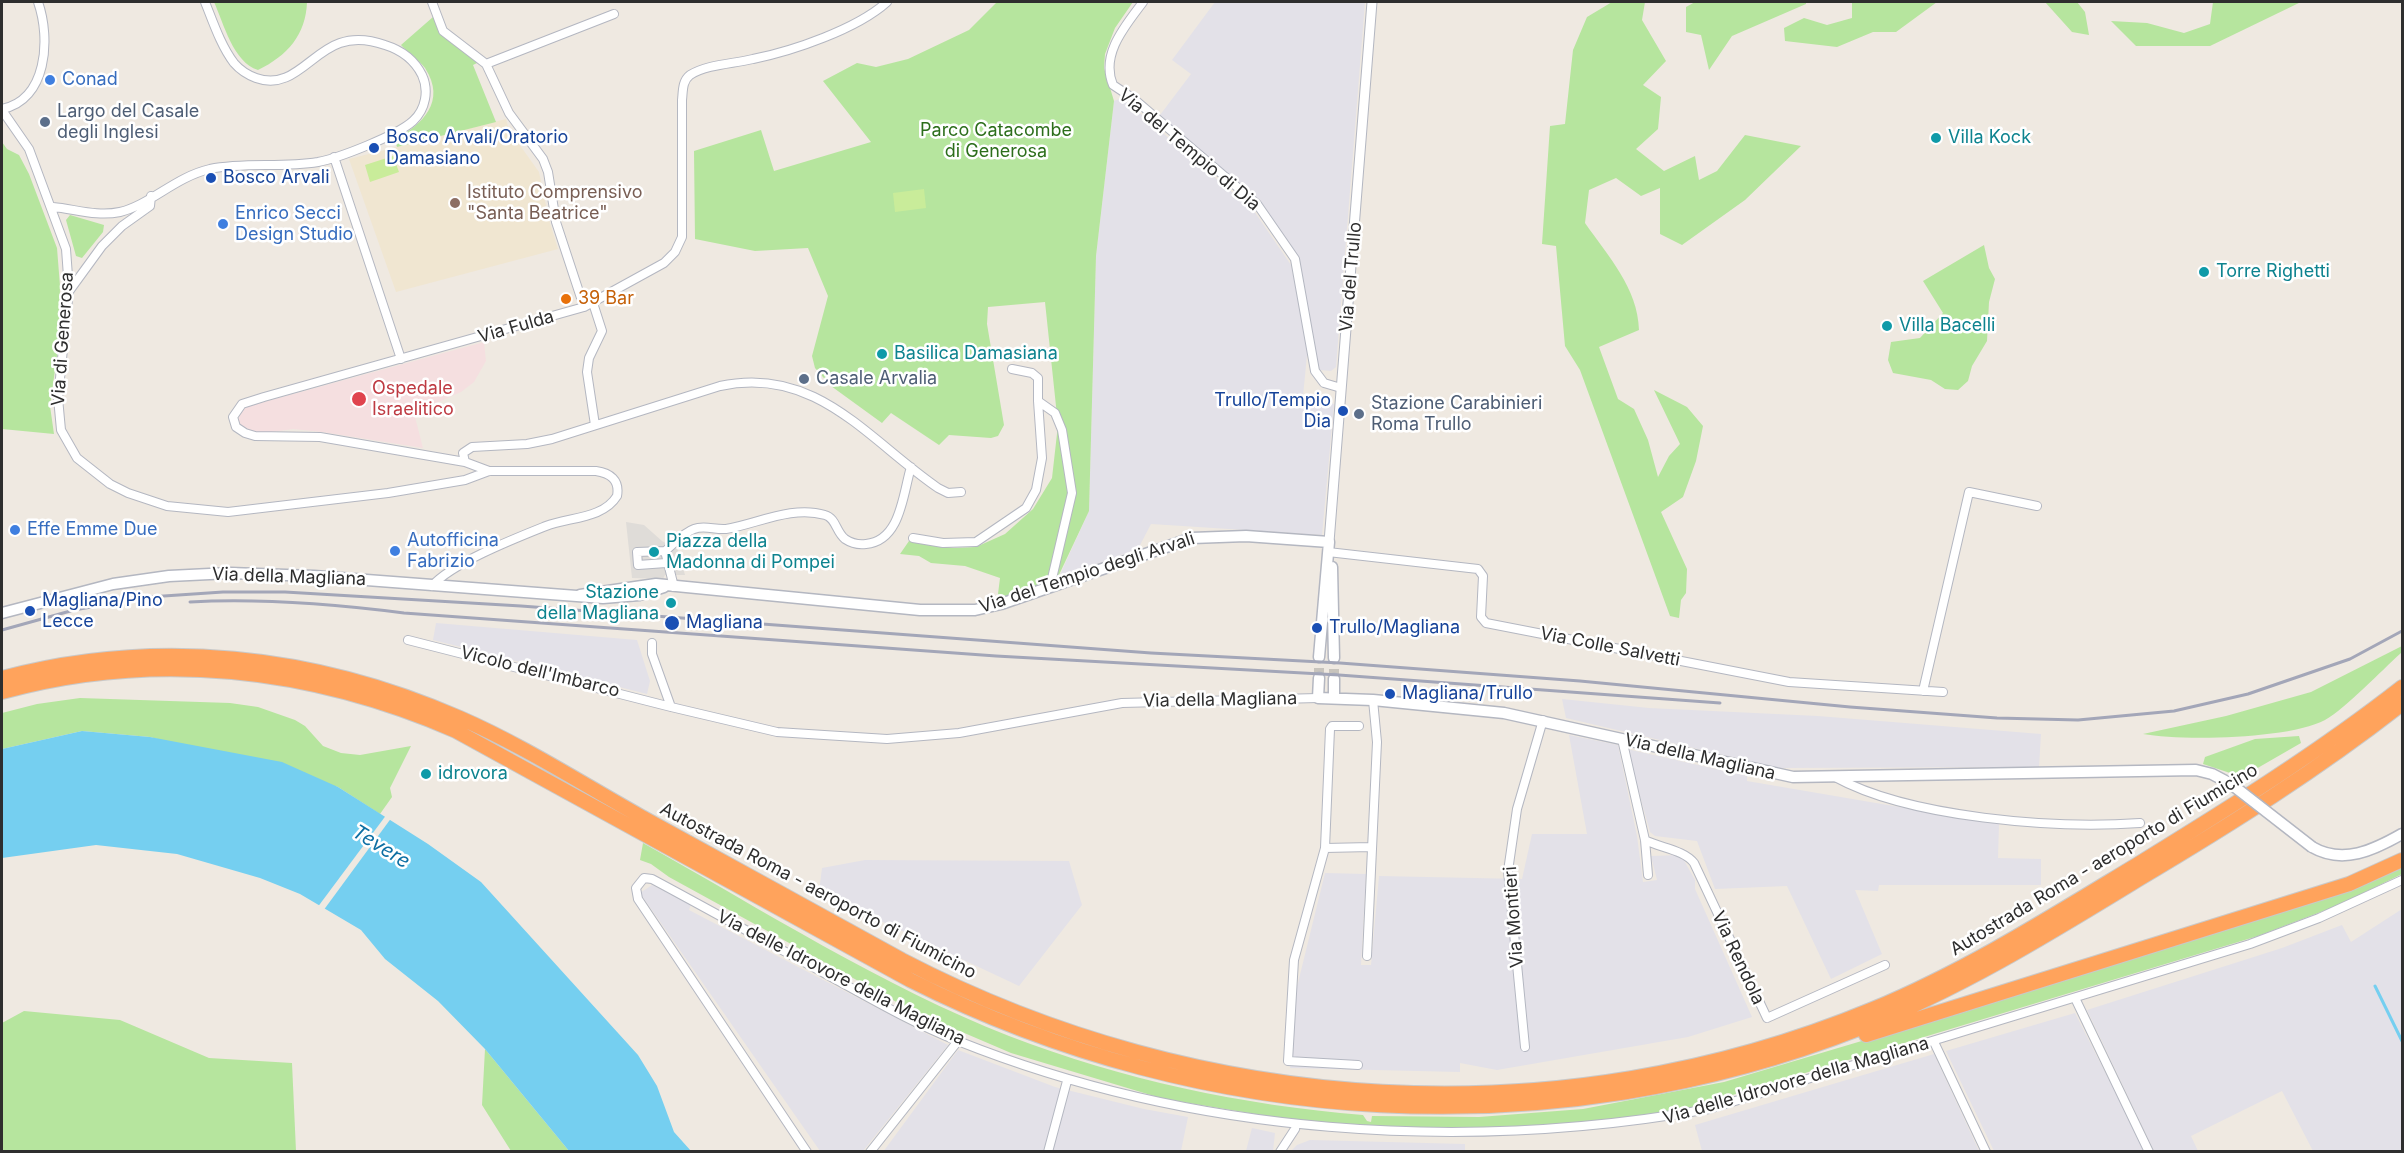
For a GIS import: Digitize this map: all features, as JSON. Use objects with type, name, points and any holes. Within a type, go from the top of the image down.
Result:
[{"type":"highway","name":"Autostrada Roma - aeroporto di Fiumicino","points":[[2,692],[82,668]]},
{"type":"highway","name":"Autostrada Roma - aeroporto di Fiumicino","points":[[2,678],[82,668],[229,671],[312,683],[398,700],[492,734],[945,982],[1040,1023],[1142,1055],[1247,1078],[1340,1090],[1456,1095],[1551,1090],[1671,1071],[1752,1051],[1874,1008],[1980,958],[2071,905],[2256,791],[2335,738],[2403,687]]},
{"type":"highway","name":"Autostrada Roma - aeroporto di Fiumicino","points":[[398,700],[930,990],[1042,1038],[1136,1068],[1278,1096],[1343,1104],[1444,1108],[1537,1104],[1615,1095],[1704,1078],[1783,1056],[1906,1009],[2024,949],[2244,815],[2317,768],[2403,704]]},
{"type":"highway","points":[[1783,1056],[1834,1045],[2171,941],[2349,884],[2403,860]]},
{"type":"main road","name":"Via del Tempio degli Arvali","points":[[670,586],[942,612],[987,609],[1192,538],[1246,536],[1328,547]]},
{"type":"main road","name":"Via del Trullo","points":[[1319,657],[1328,547]]},
{"type":"main road","name":"Via del Trullo","points":[[1328,547],[1334,589],[1334,658]]},
{"type":"main road","name":"Via della Magliana","points":[[2,613],[113,584],[184,575],[289,574],[622,598],[670,586]]},
{"type":"main road","points":[[1318,698],[1319,678]]},
{"type":"main road","points":[[1334,679],[1334,699]]},
{"type":"main road","name":"Via della Magliana","points":[[1318,698],[1373,700],[1481,710],[1543,720],[1785,776],[2196,770],[2216,775],[2231,784],[2312,847],[2326,854],[2350,855],[2379,847],[2403,834]]},
{"type":"street","points":[[2,110],[22,102],[33,90],[43,45],[43,18],[39,2]]},
{"type":"street","points":[[52,207],[111,213],[125,211],[180,180],[208,170],[230,166],[311,163],[334,158],[407,126],[417,117],[426,93],[424,81],[414,63],[402,52],[386,45],[352,40],[332,46],[284,79],[262,80],[247,74],[234,62],[205,2]]},
{"type":"street","points":[[432,2],[443,31],[486,64],[509,113],[535,146],[546,166],[556,222],[584,307]]},
{"type":"street","name":"Via Fulda","points":[[489,471],[465,462],[320,437],[255,436],[241,431],[234,423],[236,411],[246,403],[584,307],[664,263],[679,245],[682,229],[682,100],[684,82],[688,76],[720,65],[759,58],[851,27],[887,2]]},
{"type":"street","name":"Via del Tempio di Dia","points":[[1143,2],[1116,41],[1109,69],[1113,85],[1134,99],[1259,207],[1296,259],[1315,370],[1324,383],[1341,388]]},
{"type":"street","name":"Via del Trullo","points":[[1328,547],[1372,2]]},
{"type":"street","points":[[486,64],[614,14]]},
{"type":"street","name":"Via di Generosa","points":[[2,110],[25,141],[52,207],[66,249],[69,290],[58,398],[63,435],[71,451],[83,465],[117,488],[167,506],[214,512],[241,512],[388,493],[470,479],[489,471],[600,471],[614,480],[618,493],[606,508],[528,535],[445,573],[432,586]]},
{"type":"street","points":[[334,158],[401,359]]},
{"type":"street","points":[[69,290],[107,240],[150,206],[151,196]]},
{"type":"street","points":[[593,303],[602,331],[589,358],[588,372],[595,425]]},
{"type":"street","points":[[913,538],[943,543],[976,542],[1026,508],[1036,490],[1042,458],[1038,378],[1032,373],[1012,369]]},
{"type":"street","points":[[470,479],[476,471],[465,462],[463,453],[472,447],[540,442],[720,386],[741,382],[802,391],[825,401],[943,491],[951,494],[961,492]]},
{"type":"street","points":[[1038,401],[1055,413],[1062,430],[1072,493],[1050,587]]},
{"type":"street","points":[[666,562],[638,565],[637,552],[665,551],[698,528],[724,529],[769,517],[824,514],[830,518],[839,532],[852,542],[870,544],[882,540],[898,518],[911,467]]},
{"type":"street","points":[[1923,691],[1969,492],[2037,506]]},
{"type":"street","name":"Via Colle Salvetti","points":[[1328,547],[1478,569],[1484,576],[1481,617],[1486,623],[1789,682],[1942,692]]},
{"type":"street","points":[[665,551],[670,586]]},
{"type":"street","name":"Vicolo dell'Imbarco","points":[[408,640],[671,706]]},
{"type":"street","points":[[652,643],[652,654],[671,706]]},
{"type":"street","name":"Via della Magliana","points":[[671,706],[777,732],[887,739],[959,734],[1122,703],[1318,698]]},
{"type":"street","points":[[1367,956],[1377,742],[1373,700]]},
{"type":"street","name":"Via Montieri","points":[[1525,1047],[1508,871],[1517,809],[1543,720]]},
{"type":"street","points":[[1358,1065],[1288,1061],[1294,960],[1325,848],[1330,729],[1332,726],[1359,726]]},
{"type":"street","points":[[1622,739],[1645,840],[1648,875]]},
{"type":"street","name":"Via della Magliana","points":[[1834,776],[1860,791],[1882,797],[1994,818],[2104,826],[2140,823]]},
{"type":"street","name":"Via Rendola","points":[[1645,840],[1663,849],[1681,852],[1694,863],[1767,1018],[1885,965]]},
{"type":"street","points":[[1325,848],[1371,847]]},
{"type":"street","name":"Via delle Idrovore della Magliana","points":[[807,1152],[638,899],[636,888],[644,878],[652,879],[848,987],[958,1041],[1067,1081],[1184,1110],[1296,1129],[1341,1135],[1433,1138],[1532,1134],[1617,1126],[1709,1109],[2272,937],[2337,911],[2403,880]]},
{"type":"street","points":[[2075,998],[2149,1152]]},
{"type":"street","points":[[870,1152],[958,1041]]},
{"type":"street","points":[[1934,1042],[1986,1152]]},
{"type":"street","points":[[1048,1152],[1067,1081]]},
{"type":"street","points":[[1280,1152],[1296,1129]]},
{"type":"shaded area","points":[[1215,2],[1365,2],[1336,367],[1331,371],[1319,370],[1298,257],[1261,204],[1160,115],[1191,74],[1172,60]]},
{"type":"shaded area","points":[[1122,98],[1254,211],[1291,265],[1308,345],[1303,396],[1334,404],[1322,535],[1151,524],[1138,549],[1059,577],[1089,511],[1096,256],[1114,101]]},
{"type":"shaded area","name":"Istituto Comprensivo \"Santa Beatrice\"","points":[[506,119],[509,130],[539,172],[558,249],[396,292],[349,159]]},
{"type":"shaded area","name":"Ospedale Israelitico","points":[[484,342],[486,361],[474,382],[461,392],[414,413],[423,448],[293,429],[258,434],[241,426],[238,420],[242,409],[249,406]]},
{"type":"shaded area","name":"Piazza della Madonna di Pompei","points":[[626,522],[644,525],[662,541],[678,550],[685,575],[665,575],[663,579],[632,578]]},
{"type":"shaded area","points":[[436,623],[637,640],[650,681],[647,694],[433,640]]},
{"type":"shaded area","points":[[1562,699],[1649,708],[1818,716],[2041,734],[2039,767],[1779,768],[1566,718]]},
{"type":"shaded area","points":[[1569,735],[1618,745],[1637,836],[1643,882],[1657,880],[1651,856],[1681,855],[1695,880],[1695,889],[1752,1017],[1688,1037],[1497,1070],[1460,1063],[1460,1072],[1290,1068],[1296,991],[1325,873],[1366,874],[1361,965],[1371,965],[1379,876],[1522,879],[1532,834],[1587,834]]},
{"type":"shaded area","points":[[1627,749],[1747,776],[1747,781],[1999,824],[1998,858],[2041,859],[2041,885],[1879,885],[1878,891],[1855,890],[1882,954],[1831,979],[1787,886],[1715,889],[1697,841],[1655,836],[1650,832]]},
{"type":"shaded area","points":[[865,860],[1069,861],[1082,905],[1019,986],[819,892],[822,868]]},
{"type":"shaded area","points":[[652,885],[691,904],[689,910],[948,1045],[863,1151],[820,1151],[640,893]]},
{"type":"shaded area","points":[[2402,909],[2402,1151],[2313,1151],[2282,1091],[2191,1136],[2198,1151],[2154,1151],[2087,1010],[2282,948],[2342,925],[2351,942]]},
{"type":"shaded area","points":[[2075,1013],[2145,1151],[1994,1151],[1946,1051]]},
{"type":"shaded area","points":[[958,1050],[1055,1087],[1144,1109],[1188,1117],[1181,1151],[883,1152]]},
{"type":"shaded area","points":[[1934,1054],[1979,1151],[1702,1151],[1695,1125]]},
{"type":"shaded area","points":[[1252,1128],[1275,1133],[1273,1151],[1246,1151]]},
{"type":"shaded area","points":[[1310,1140],[1465,1144],[1465,1151],[1291,1151],[1297,1145]]},
{"type":"green space","points":[[214,2],[307,2],[303,25],[293,43],[278,58],[258,70],[249,66],[236,51]]},
{"type":"green space","name":"Parco Catacombe di Generosa","points":[[997,2],[1133,2],[1115,28],[1105,54],[1104,68],[1114,101],[1096,256],[1089,511],[1058,577],[997,602],[1000,578],[965,566],[931,563],[919,556],[900,554],[909,541],[953,548],[976,547],[1005,534],[1033,509],[1052,478],[1058,425],[1045,302],[988,307],[987,324],[1004,425],[998,436],[991,438],[949,435],[939,445],[891,413],[882,423],[831,386],[815,368],[812,356],[828,296],[808,248],[755,251],[695,239],[694,151],[761,130],[774,171],[871,142],[823,81],[857,63],[876,67],[908,59],[969,30]]},
{"type":"green space","points":[[1612,2],[1645,2],[1642,20],[1666,61],[1643,85],[1661,97],[1658,129],[1636,149],[1664,171],[1695,156],[1699,180],[1717,171],[1745,135],[1801,146],[1745,200],[1682,245],[1660,234],[1660,188],[1641,196],[1616,178],[1589,190],[1585,223],[1628,286],[1639,330],[1599,347],[1618,399],[1634,409],[1648,440],[1658,477],[1669,456],[1680,444],[1654,390],[1687,407],[1703,426],[1696,461],[1683,497],[1661,512],[1687,569],[1686,593],[1681,600],[1679,618],[1670,616],[1580,370],[1565,346],[1556,246],[1542,244],[1550,126],[1565,124],[1573,50],[1587,17]]},
{"type":"green space","points":[[1695,2],[1806,2],[1806,4],[1732,36],[1709,70],[1701,35],[1686,32],[1686,7]]},
{"type":"green space","points":[[1852,2],[1937,2],[1896,32],[1873,32],[1837,47],[1785,41],[1784,28],[1804,18],[1827,25],[1852,18]]},
{"type":"green space","points":[[2045,2],[2077,2],[2085,12],[2089,35],[2072,32]]},
{"type":"green space","points":[[2213,2],[2301,2],[2210,46],[2136,46],[2111,21],[2147,23],[2184,33],[2210,24]]},
{"type":"green space","points":[[433,17],[447,39],[477,63],[473,65],[496,122],[397,147],[395,140],[414,127],[428,111],[433,91],[425,68],[401,45]]},
{"type":"green space","points":[[2,142],[7,149],[19,155],[29,174],[57,248],[60,286],[59,341],[50,406],[54,434],[2,429]]},
{"type":"green space","points":[[393,156],[399,172],[370,182],[365,165]]},
{"type":"green space","points":[[924,189],[926,208],[895,212],[893,193]]},
{"type":"green space","points":[[70,215],[104,225],[103,232],[82,258],[76,256],[66,220]]},
{"type":"green space","points":[[1984,245],[1989,268],[1995,279],[1989,302],[1987,341],[1972,366],[1968,381],[1958,390],[1945,389],[1931,380],[1893,373],[1888,360],[1891,342],[1920,338],[1943,313],[1923,281]]},
{"type":"green space","points":[[2402,646],[2401,653],[2343,707],[2325,720],[2309,726],[2262,735],[2236,737],[2208,738],[2143,734],[2226,716],[2311,692]]},
{"type":"green space","points":[[80,698],[230,703],[258,707],[295,720],[305,726],[323,746],[341,753],[360,755],[411,746],[390,788],[392,797],[380,814],[338,787],[150,737],[82,731],[2,749],[2,713],[37,704]]},
{"type":"green space","points":[[2299,736],[2301,743],[2242,777],[2203,764],[2205,757],[2255,739]]},
{"type":"green space","points":[[643,843],[869,971],[1009,1036],[1095,1066],[1139,1078],[1273,1105],[1363,1115],[1367,1121],[1371,1122],[1372,1116],[1479,1117],[1583,1109],[1724,1082],[1875,1037],[2402,865],[2402,874],[2339,905],[2258,936],[1686,1109],[1550,1129],[1358,1131],[1164,1099],[1011,1053],[913,1011],[669,877],[651,864],[640,860]]},
{"type":"green space","points":[[24,1011],[120,1020],[209,1058],[292,1063],[296,1151],[2,1151],[2,1023]]},
{"type":"green space","points":[[485,1049],[569,1151],[511,1151],[482,1105]]},
{"type":"water","name":"Tevere","points":[[82,731],[150,737],[282,762],[338,787],[428,844],[481,882],[638,1055],[657,1086],[674,1132],[691,1151],[569,1151],[485,1049],[438,1001],[385,959],[361,930],[300,894],[260,878],[177,854],[96,845],[2,858],[2,749]]},
{"type":"pier","points":[[387,814],[392,817],[323,911],[317,908]]},
{"type":"waterway","points":[[2375,986],[2402,1041]]},
{"type":"tunnel","points":[[1319,657],[1319,678]]},
{"type":"tunnel","points":[[1334,658],[1334,679]]},
{"type":"railway","points":[[2,630],[74,610],[149,597],[223,592],[285,592],[521,606],[1151,653],[1340,663],[1580,681],[1850,707],[1997,718],[2078,720],[2174,711],[2248,694],[2350,659],[2402,631]]},
{"type":"railway","points":[[190,602],[297,603],[404,613],[996,656],[1339,675],[1720,703]]},
{"type":"place","name":"Conad","points":[[50,80]]},
{"type":"place","name":"Largo del Casale degli Inglesi","points":[[45,122]]},
{"type":"place","name":"Villa Kock","points":[[1936,138]]},
{"type":"place","name":"Bosco Arvali/Oratorio Damasiano","points":[[374,148]]},
{"type":"place","name":"Bosco Arvali","points":[[211,178]]},
{"type":"place","name":"Istituto Comprensivo \"Santa Beatrice\"","points":[[455,203]]},
{"type":"place","name":"Enrico Secci Design Studio","points":[[223,224]]},
{"type":"place","name":"Torre Righetti","points":[[2204,272]]},
{"type":"place","name":"39 Bar","points":[[566,299]]},
{"type":"place","name":"Villa Bacelli","points":[[1887,326]]},
{"type":"place","name":"Basilica Damasiana","points":[[882,354]]},
{"type":"place","name":"Casale Arvalia","points":[[804,379]]},
{"type":"place","name":"Ospedale Israelitico","points":[[359,399]]},
{"type":"place","name":"Trullo/Tempio Dia","points":[[1343,411]]},
{"type":"place","name":"Stazione Carabinieri Roma Trullo","points":[[1359,414]]},
{"type":"place","name":"Effe Emme Due","points":[[15,530]]},
{"type":"place","name":"Autofficina Fabrizio","points":[[395,551]]},
{"type":"place","name":"Piazza della Madonna di Pompei","points":[[654,552]]},
{"type":"place","name":"Stazione della Magliana","points":[[671,603]]},
{"type":"place","name":"Magliana/Pino Lecce","points":[[30,611]]},
{"type":"place","name":"Magliana","points":[[672,623]]},
{"type":"place","name":"Trullo/Magliana","points":[[1317,628]]},
{"type":"place","name":"Magliana/Trullo","points":[[1390,694]]},
{"type":"place","name":"idrovora","points":[[426,774]]}]
